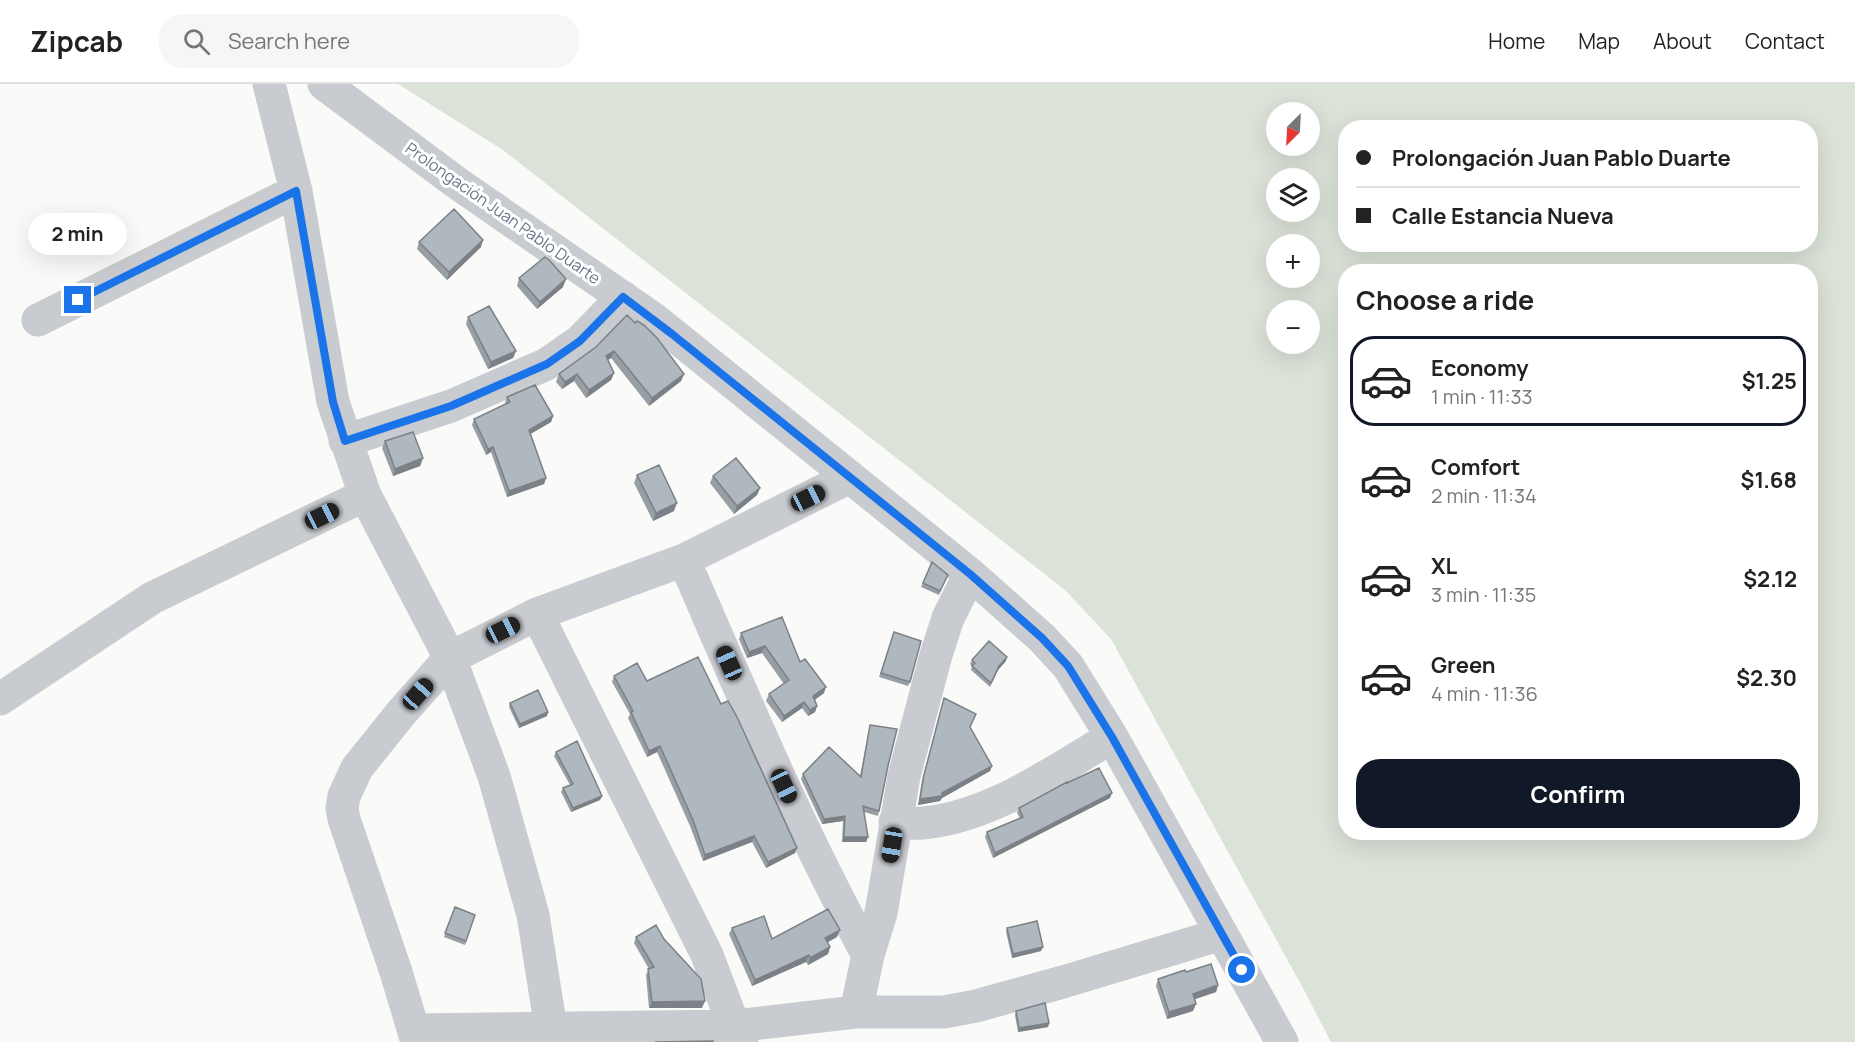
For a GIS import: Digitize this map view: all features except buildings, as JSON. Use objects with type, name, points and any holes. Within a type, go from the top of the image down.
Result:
[{"type":"street","points":[[269,84],[296,191],[333,402],[365,495],[450,658],[494,776],[533,915],[551,1029]]},
{"type":"street","name":"Prolongación Juan Pablo Duarte","points":[[324,84],[457,183],[654,319],[970,574],[1042,638],[1068,666],[1112,737],[1282,1042]]},
{"type":"street","points":[[38,320],[296,191]]},
{"type":"street","points":[[345,441],[451,406],[547,364],[580,341],[623,297]]},
{"type":"street","points":[[850,477],[684,560],[537,614],[450,658],[402,711],[357,768],[344,796],[342,808],[344,819],[396,972],[415,1036],[551,1029],[738,1034],[856,1012],[944,1012],[976,1006],[1222,934]]},
{"type":"street","points":[[0,699],[152,598],[365,495]]},
{"type":"street","points":[[684,560],[765,745],[832,889],[868,955]]},
{"type":"street","points":[[856,1012],[868,955],[881,913],[904,776],[948,618],[970,574]]},
{"type":"street","points":[[537,614],[707,955],[738,1034]]},
{"type":"street","points":[[895,822],[921,824],[953,818],[1011,796],[1112,737]]},
{"type":"shaded area","points":[[398,84],[1855,84],[1855,1042],[1331,1042],[1111,639],[1065,590],[503,150]]},
{"type":"route","points":[[78,300],[296,191],[333,402],[345,441],[451,406],[547,364],[580,341],[623,297],[654,319],[970,574],[1042,638],[1068,666],[1112,737],[1242,970]]}]
